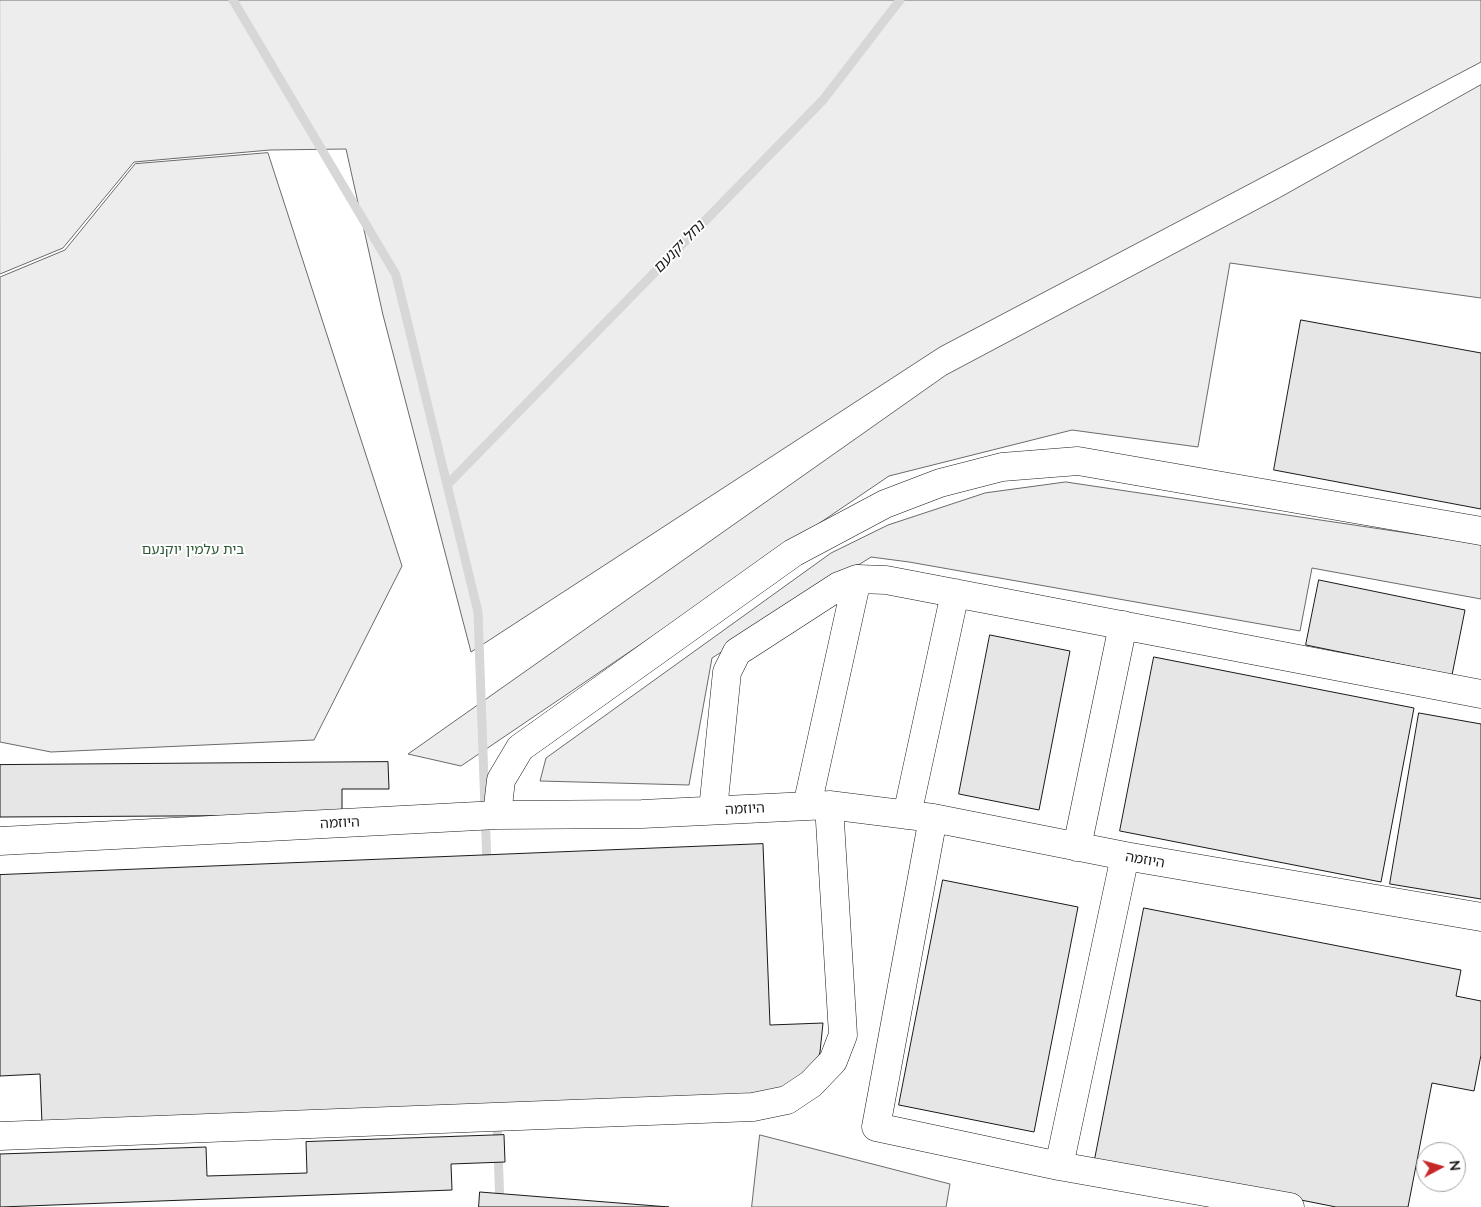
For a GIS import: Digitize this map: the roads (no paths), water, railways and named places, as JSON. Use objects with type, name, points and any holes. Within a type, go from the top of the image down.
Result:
[{"type":"street","points":[[497,815],[501,780],[520,748],[793,553],[886,504],[940,483],[1002,467],[1078,461],[1481,531]]},
{"type":"street","points":[[0,1136],[752,1107],[787,1100],[811,1084],[834,1060],[843,1035],[818,805],[857,580]]},
{"type":"street","points":[[713,810],[727,672],[736,652],[839,586],[857,580],[886,580],[954,592],[1481,694]]},
{"type":"street","points":[[954,592],[876,1127],[1059,1166],[1290,1207]]},
{"type":"street","points":[[1077,847],[1123,625]]},
{"type":"street","name":"היוזמה","points":[[0,842],[497,815],[642,814],[818,805],[920,817],[1125,856],[1481,918]]},
{"type":"street","points":[[1059,1166],[1125,856]]},
{"type":"waterway","points":[[233,0],[396,275],[478,612],[487,865]]},
{"type":"waterway","name":"נחל יקנעם","points":[[447,485],[823,100],[900,0]]},
{"type":"waterway","points":[[497,1120],[500,1207]]},
{"type":"park label","name":"בית עלמין יוקנעם","points":[[193,550]]}]
